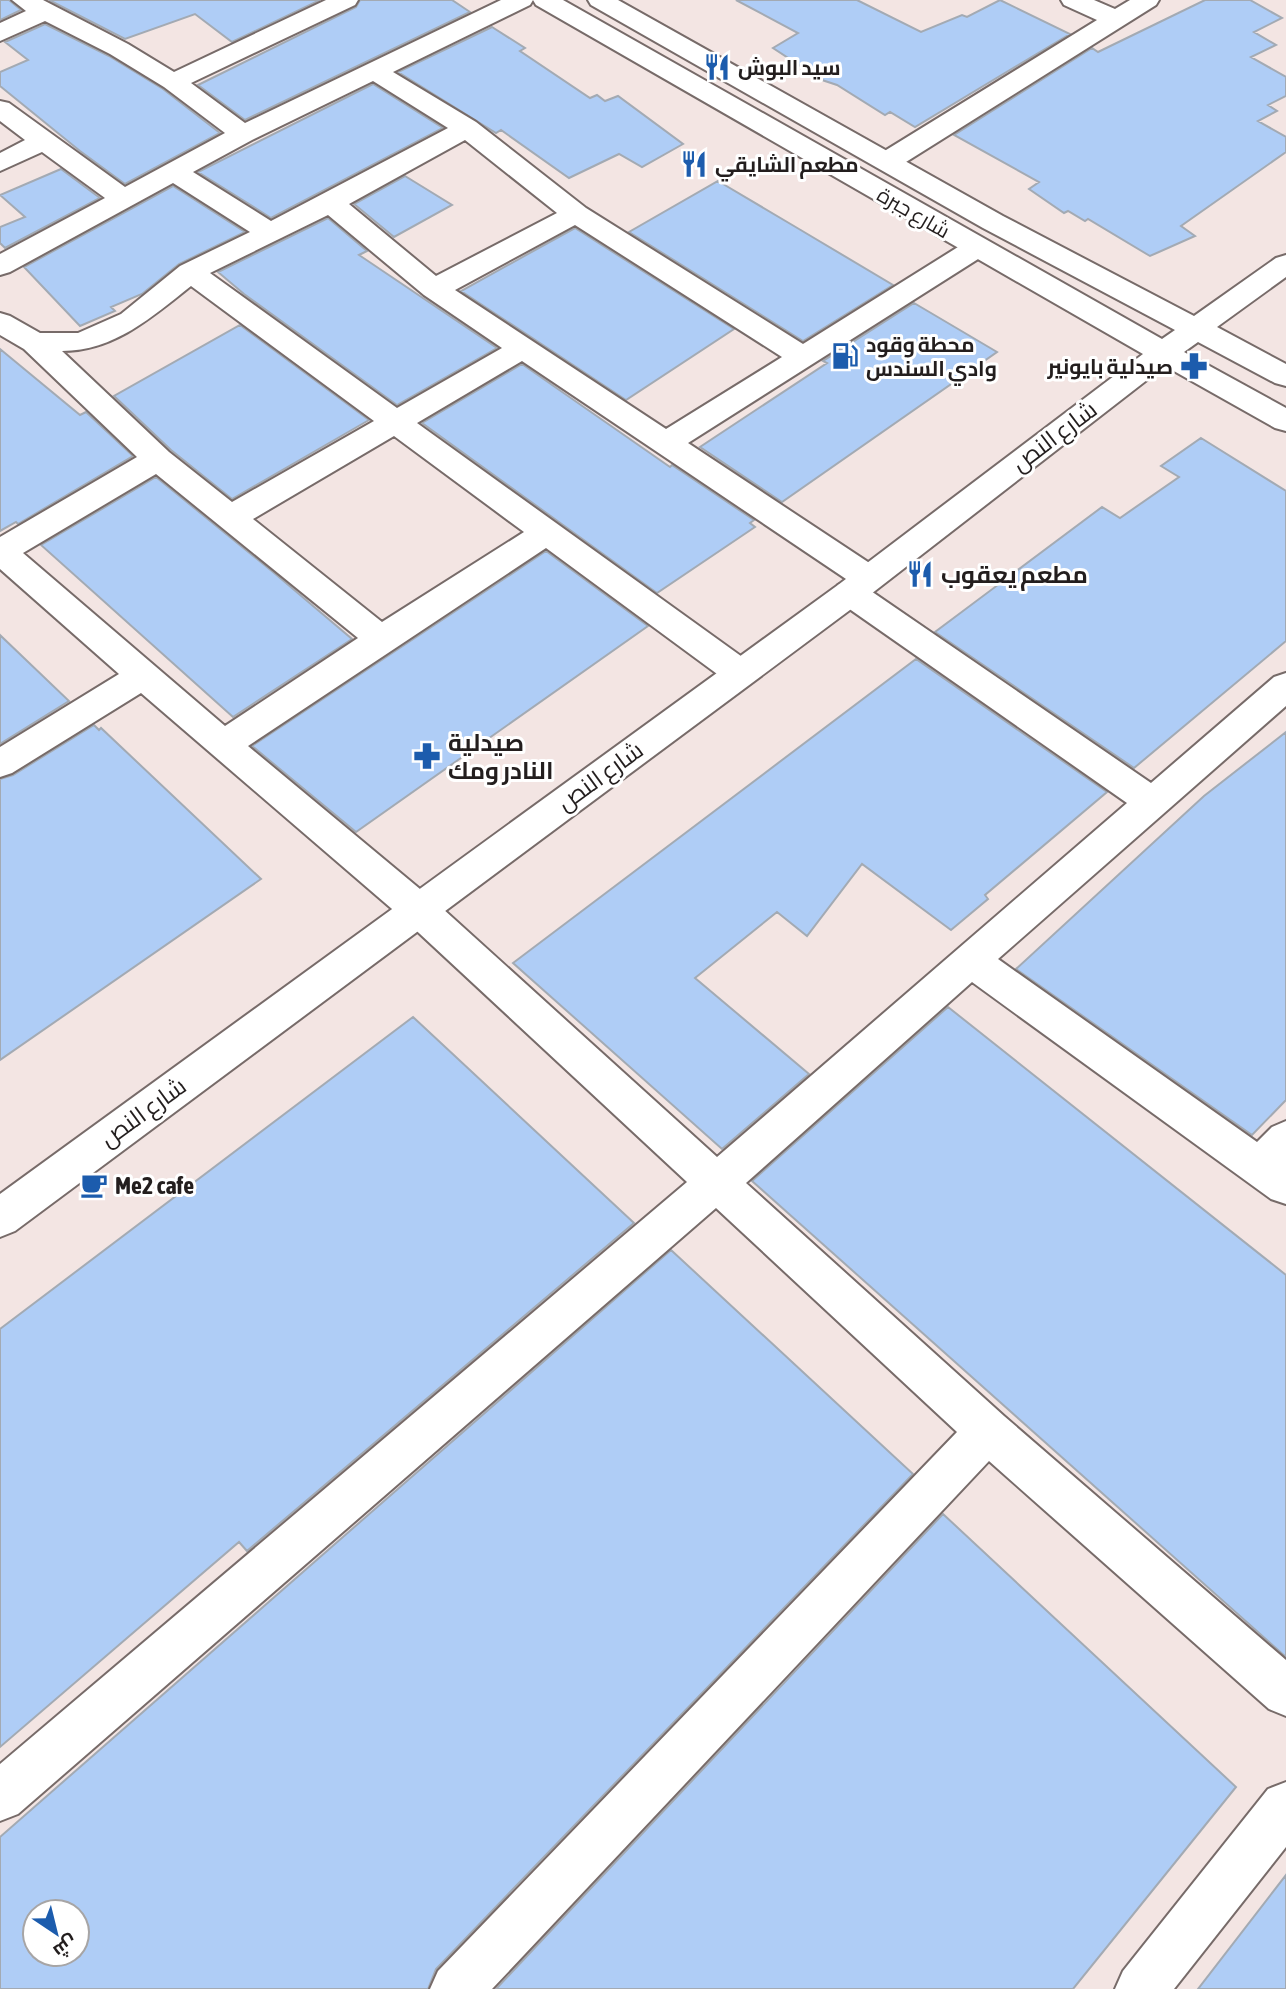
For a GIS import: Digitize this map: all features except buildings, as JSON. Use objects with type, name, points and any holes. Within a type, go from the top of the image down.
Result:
[{"type":"street","points":[[173,82],[295,13],[346,0]]},
{"type":"street","points":[[0,267],[243,134],[521,0]]},
{"type":"street","name":"شارع جبرة","points":[[545,0],[976,248],[1286,421]]},
{"type":"street","name":"شارع جبرة","points":[[600,0],[993,222],[1286,376]]},
{"type":"street","points":[[1073,0],[1116,19]]},
{"type":"street","points":[[888,161],[1147,0]]},
{"type":"street","points":[[0,33],[34,6],[119,49],[173,82],[243,134]]},
{"type":"street","points":[[374,71],[467,128],[576,214],[804,358]]},
{"type":"street","points":[[0,108],[124,199]]},
{"type":"street","points":[[34,342],[82,342],[131,320],[190,272],[331,202],[467,128]]},
{"type":"street","points":[[0,163],[44,141]]},
{"type":"street","points":[[172,172],[269,232]]},
{"type":"street","points":[[331,202],[434,289],[666,443],[1152,802]]},
{"type":"street","points":[[434,289],[576,214]]},
{"type":"street","points":[[666,443],[976,248]]},
{"type":"street","name":"شارع النص","points":[[0,1218],[859,586],[1195,328],[1286,264]]},
{"type":"street","points":[[190,272],[740,673]]},
{"type":"street","points":[[0,322],[34,342],[158,459],[381,639]]},
{"type":"street","points":[[230,518],[523,348]]},
{"type":"street","points":[[158,459],[0,551],[223,745],[419,910],[988,1431],[1286,1692]]},
{"type":"street","points":[[223,745],[547,532]]},
{"type":"street","points":[[0,764],[144,675]]},
{"type":"street","points":[[0,1796],[717,1182],[1286,686]]},
{"type":"street","points":[[971,960],[1278,1164]]},
{"type":"street","points":[[456,1989],[988,1431]]},
{"type":"street","points":[[1141,1989],[1286,1807]]},
{"type":"place","name":"سيد البوش","points":[[717,67]]},
{"type":"place","name":"مطعم الشايقي","points":[[694,164]]},
{"type":"place","name":"محطة وقود وادي السندس","points":[[845,356]]},
{"type":"place","name":"صيدلية بايونير","points":[[1194,366]]},
{"type":"place","name":"مطعم يعقوب","points":[[920,574]]},
{"type":"place","name":"صيدلية النادر ومك","points":[[427,756]]},
{"type":"place","name":"Me2 cafe","points":[[94,1185]]}]
